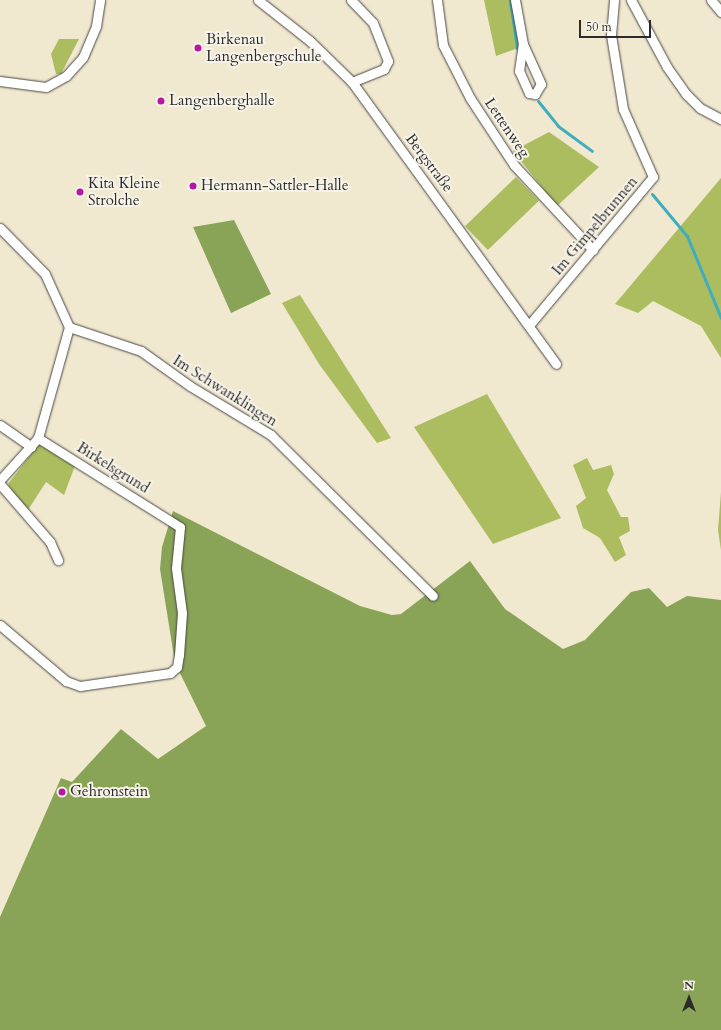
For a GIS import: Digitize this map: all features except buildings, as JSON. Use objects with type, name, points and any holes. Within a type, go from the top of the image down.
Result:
[{"type":"street","points":[[0,81],[46,87],[66,76],[83,57],[96,26],[100,0]]},
{"type":"street","name":"Bergstraße","points":[[258,0],[310,41],[352,82],[530,324],[556,364]]},
{"type":"street","points":[[351,0],[373,23],[388,61],[384,69],[352,82]]},
{"type":"street","name":"Lettenweg","points":[[437,0],[443,45],[470,98],[514,165],[593,250]]},
{"type":"street","points":[[514,0],[523,44],[541,84],[535,94],[529,93],[519,71],[523,44]]},
{"type":"street","name":"Im Gimpelbrunnen","points":[[530,324],[653,177],[623,109],[611,35],[614,0]]},
{"type":"street","points":[[631,0],[667,67],[686,94],[700,108],[721,118]]},
{"type":"street","points":[[711,0],[721,12]]},
{"type":"street","points":[[0,228],[45,274],[69,327],[38,438],[0,480]]},
{"type":"street","name":"Im Schwanklingen","points":[[69,327],[141,351],[190,386],[271,435],[433,596]]},
{"type":"street","points":[[0,425],[31,446]]},
{"type":"street","name":"Birkelsgrund","points":[[0,625],[45,665],[75,685],[156,676],[175,670],[179,655],[182,613],[176,568],[182,538],[180,527],[174,521],[109,485],[38,438]]},
{"type":"street","points":[[0,484],[50,542],[58,560]]},
{"type":"green space","points":[[484,0],[511,0],[518,48],[496,56]]},
{"type":"green space","points":[[59,39],[79,39],[61,74],[56,74],[51,54]]},
{"type":"green space","points":[[549,132],[599,167],[557,206],[513,151]]},
{"type":"green space","points":[[516,177],[539,201],[488,250],[465,226]]},
{"type":"green space","points":[[721,178],[721,358],[701,326],[653,301],[638,313],[615,304]]},
{"type":"green space","points":[[234,220],[271,294],[231,313],[193,227]]},
{"type":"green space","points":[[300,295],[391,438],[377,443],[319,364],[282,303]]},
{"type":"green space","points":[[487,394],[561,518],[493,544],[414,427]]},
{"type":"green space","points":[[39,444],[76,463],[64,495],[46,482],[26,513],[8,484]]},
{"type":"green space","points":[[587,458],[593,470],[611,465],[614,474],[607,490],[621,517],[628,517],[630,531],[619,537],[626,555],[615,562],[600,538],[583,528],[576,506],[586,498],[573,465]]},
{"type":"green space","points":[[721,492],[721,550],[718,530]]},
{"type":"green space","points":[[173,511],[360,606],[392,615],[401,614],[470,561],[505,609],[563,649],[585,640],[631,592],[649,588],[667,607],[687,596],[721,600],[721,1030],[0,1030],[0,917],[61,778],[72,782],[121,729],[158,759],[206,726],[175,663],[160,569],[162,547]]},
{"type":"waterway","points":[[510,0],[517,48]]},
{"type":"waterway","points":[[538,101],[558,126],[592,151]]},
{"type":"waterway","points":[[652,194],[687,236],[721,318]]},
{"type":"place","name":"Birkenau Langenbergschule","points":[[198,48]]},
{"type":"place","name":"Langenberghalle","points":[[161,101]]},
{"type":"place","name":"Hermann-Sattler-Halle","points":[[193,186]]},
{"type":"place","name":"Kita Kleine Strolche","points":[[80,192]]},
{"type":"place","name":"Gehronstein","points":[[62,792]]}]
